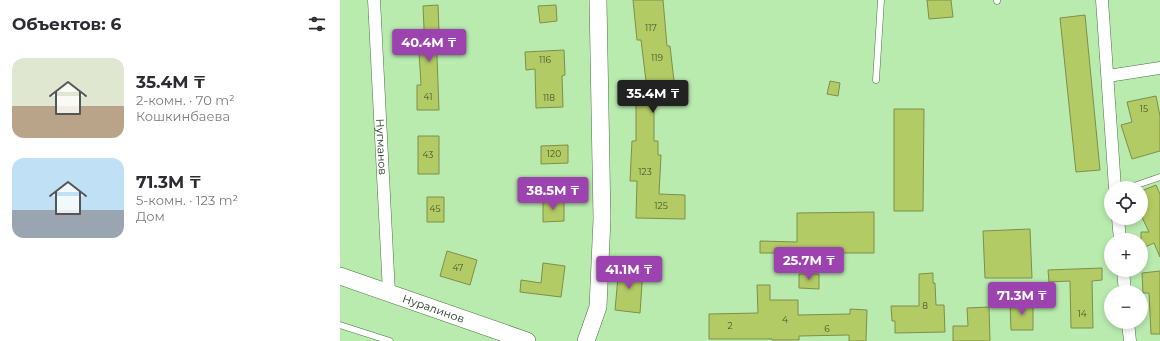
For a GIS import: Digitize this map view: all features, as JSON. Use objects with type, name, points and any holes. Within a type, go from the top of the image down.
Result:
[{"type":"main road","points":[[586,341],[598,307],[602,219],[598,0]]},
{"type":"main road","name":"Нуралинов","points":[[340,276],[527,341]]},
{"type":"street","name":"Нугманов","points":[[374,0],[389,293]]},
{"type":"street","points":[[1102,0],[1116,181]]},
{"type":"street","points":[[1108,76],[1160,68]]},
{"type":"street","points":[[1129,329],[1130,341]]},
{"type":"lane","points":[[876,80],[881,0]]},
{"type":"lane","points":[[1148,182],[1160,178]]},
{"type":"lane","points":[[340,326],[390,341]]},
{"type":"building","points":[[633,0],[663,0],[667,46],[670,46],[674,81],[678,81],[678,91],[672,91],[672,104],[654,104],[654,141],[658,141],[658,155],[661,155],[659,194],[685,195],[685,219],[636,218],[637,181],[630,181],[632,141],[636,141],[636,95],[639,95],[639,81],[646,81],[641,40],[637,40]]},
{"type":"building","points":[[927,0],[951,0],[953,17],[929,19]]},
{"type":"building","points":[[438,5],[439,31],[436,31],[439,110],[417,110],[417,85],[421,85],[419,51],[425,51],[423,6]]},
{"type":"building","points":[[556,5],[557,21],[540,23],[538,6]]},
{"type":"building","points":[[1085,15],[1100,170],[1076,172],[1060,18]]},
{"type":"building","points":[[564,50],[565,75],[562,76],[563,107],[536,108],[535,69],[526,70],[525,52]]},
{"type":"building","points":[[830,81],[840,83],[838,96],[827,94]]},
{"type":"building","points":[[1156,96],[1160,116],[1160,151],[1132,159],[1121,125],[1132,122],[1127,102]]},
{"type":"building","points":[[894,109],[924,109],[923,211],[894,211]]},
{"type":"building","points":[[418,136],[439,136],[439,174],[418,174]]},
{"type":"building","points":[[568,145],[568,163],[541,164],[541,146]]},
{"type":"building","points":[[1156,185],[1160,194],[1160,257],[1154,243],[1148,246],[1148,233],[1141,233],[1149,232],[1146,225],[1148,225],[1148,188]]},
{"type":"building","points":[[427,197],[444,197],[444,222],[427,222]]},
{"type":"building","points":[[543,201],[564,201],[564,221],[543,222]]},
{"type":"building","points":[[874,212],[874,253],[760,253],[760,241],[797,242],[797,213]]},
{"type":"building","points":[[1030,229],[1032,278],[985,278],[983,231]]},
{"type":"building","points":[[447,251],[477,260],[470,285],[440,276]]},
{"type":"building","points":[[543,263],[565,266],[561,297],[520,292],[521,280],[541,283]]},
{"type":"building","points":[[619,266],[643,269],[640,313],[615,310]]},
{"type":"building","points":[[1102,268],[1102,280],[1092,281],[1093,328],[1071,328],[1070,281],[1049,282],[1048,270]]},
{"type":"building","points":[[1160,271],[1160,334],[1151,334],[1148,285],[1143,285],[1142,277],[1148,277],[1148,272]]},
{"type":"building","points":[[933,273],[936,305],[944,305],[945,332],[895,333],[895,321],[892,321],[891,306],[919,306],[919,274]]},
{"type":"building","points":[[799,274],[819,274],[819,289],[799,288]]},
{"type":"building","points":[[757,285],[770,285],[770,300],[798,300],[798,315],[850,314],[850,309],[867,310],[866,341],[849,341],[849,335],[799,336],[799,340],[709,339],[709,314],[758,313]]},
{"type":"building","points":[[1010,303],[1033,303],[1033,330],[1011,330]]},
{"type":"building","points":[[989,307],[990,341],[953,341],[953,326],[968,326],[967,308]]}]
